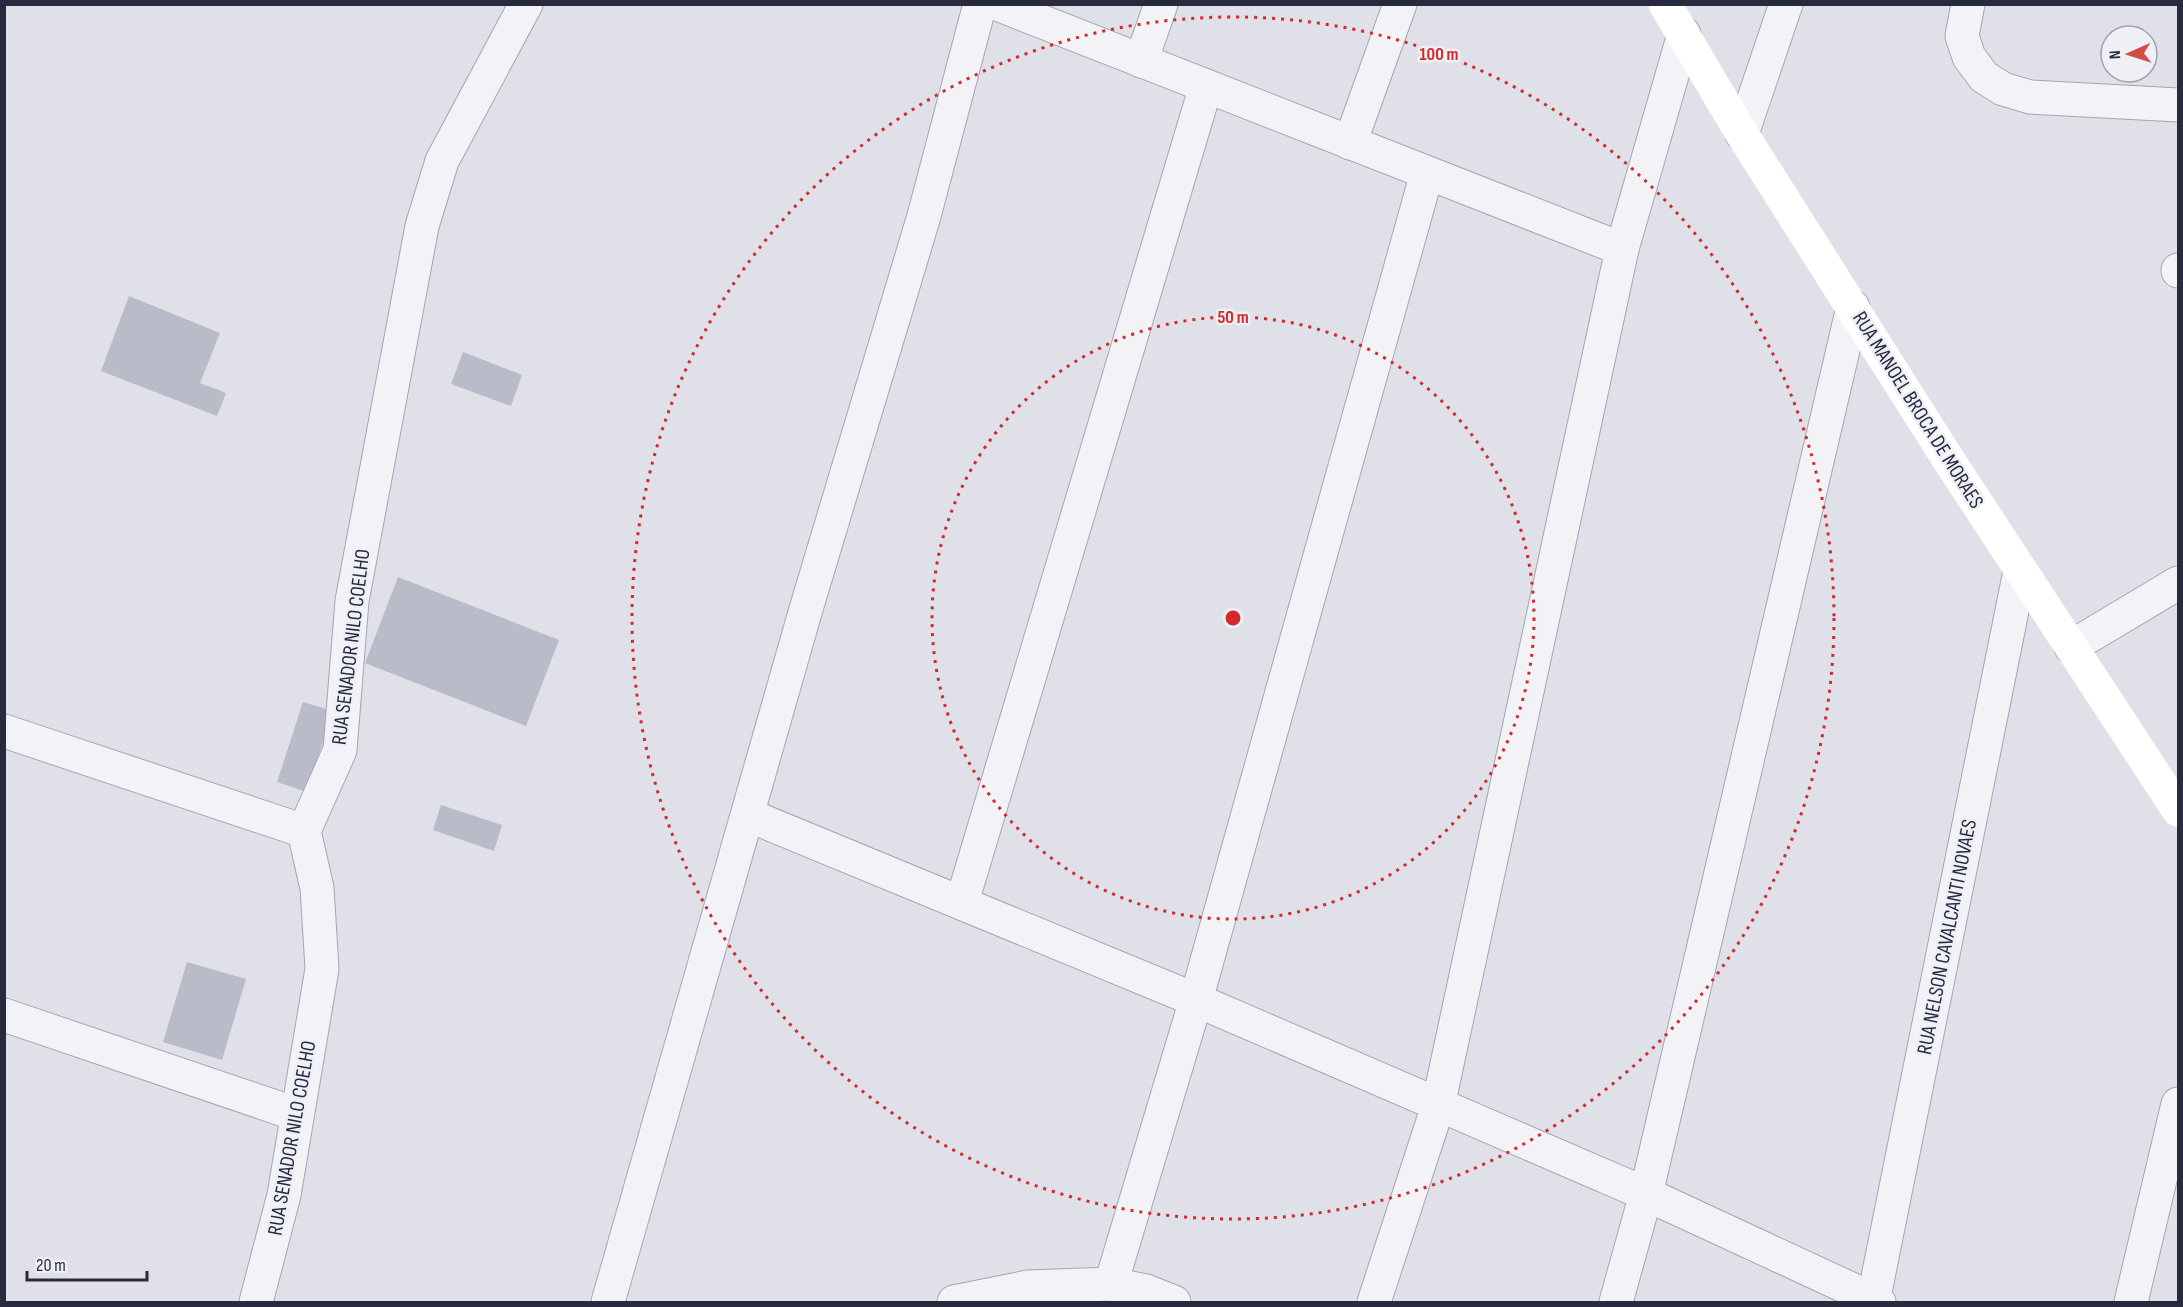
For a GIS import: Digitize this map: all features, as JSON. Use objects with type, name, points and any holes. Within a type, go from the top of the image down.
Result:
[{"type":"street","name":"RUA SENADOR NILO COELHO","points":[[255,1302],[284,1195],[322,969],[317,888],[304,831],[340,750],[352,601],[422,226],[442,161],[526,4]]},
{"type":"street","points":[[608,1302],[806,609],[924,216],[980,4]]},
{"type":"street","points":[[997,4],[1622,249]]},
{"type":"street","points":[[1141,61],[1161,4]]},
{"type":"street","points":[[1350,143],[1400,4]]},
{"type":"street","name":"RUA MANOEL BROCA DE MORAES","points":[[1665,4],[1742,134],[2020,571],[2178,810]]},
{"type":"street","points":[[1742,134],[1786,4]]},
{"type":"street","points":[[1968,4],[1962,36],[1969,57],[1984,77],[2003,89],[2030,98],[2178,105]]},
{"type":"street","points":[[1374,1302],[1438,1106],[1622,249],[1684,34]]},
{"type":"street","points":[[962,902],[1206,86]]},
{"type":"street","points":[[1111,1284],[1196,1000],[1427,173]]},
{"type":"street","points":[[1616,1302],[1646,1194],[1853,307]]},
{"type":"street","name":"RUA NELSON CAVALCANTI NOVAES","points":[[1875,1302],[2020,571]]},
{"type":"street","points":[[2071,646],[2178,583]]},
{"type":"street","points":[[4,732],[304,831]]},
{"type":"street","points":[[748,815],[1196,1000],[1646,1194],[1875,1302]]},
{"type":"street","points":[[4,1015],[296,1114]]},
{"type":"street","points":[[2131,1302],[2178,1104]]},
{"type":"street","points":[[954,1302],[1028,1287],[1111,1284],[1146,1290],[1174,1302]]},
{"type":"building","points":[[129,296],[220,333],[200,383],[226,393],[217,416],[101,371]]},
{"type":"building","points":[[463,352],[522,375],[511,406],[451,384]]},
{"type":"building","points":[[398,577],[559,640],[526,726],[365,663]]},
{"type":"building","points":[[303,702],[333,711],[307,792],[277,782]]},
{"type":"building","points":[[441,805],[502,825],[494,851],[433,830]]},
{"type":"building","points":[[187,962],[246,979],[222,1060],[163,1042]]}]
